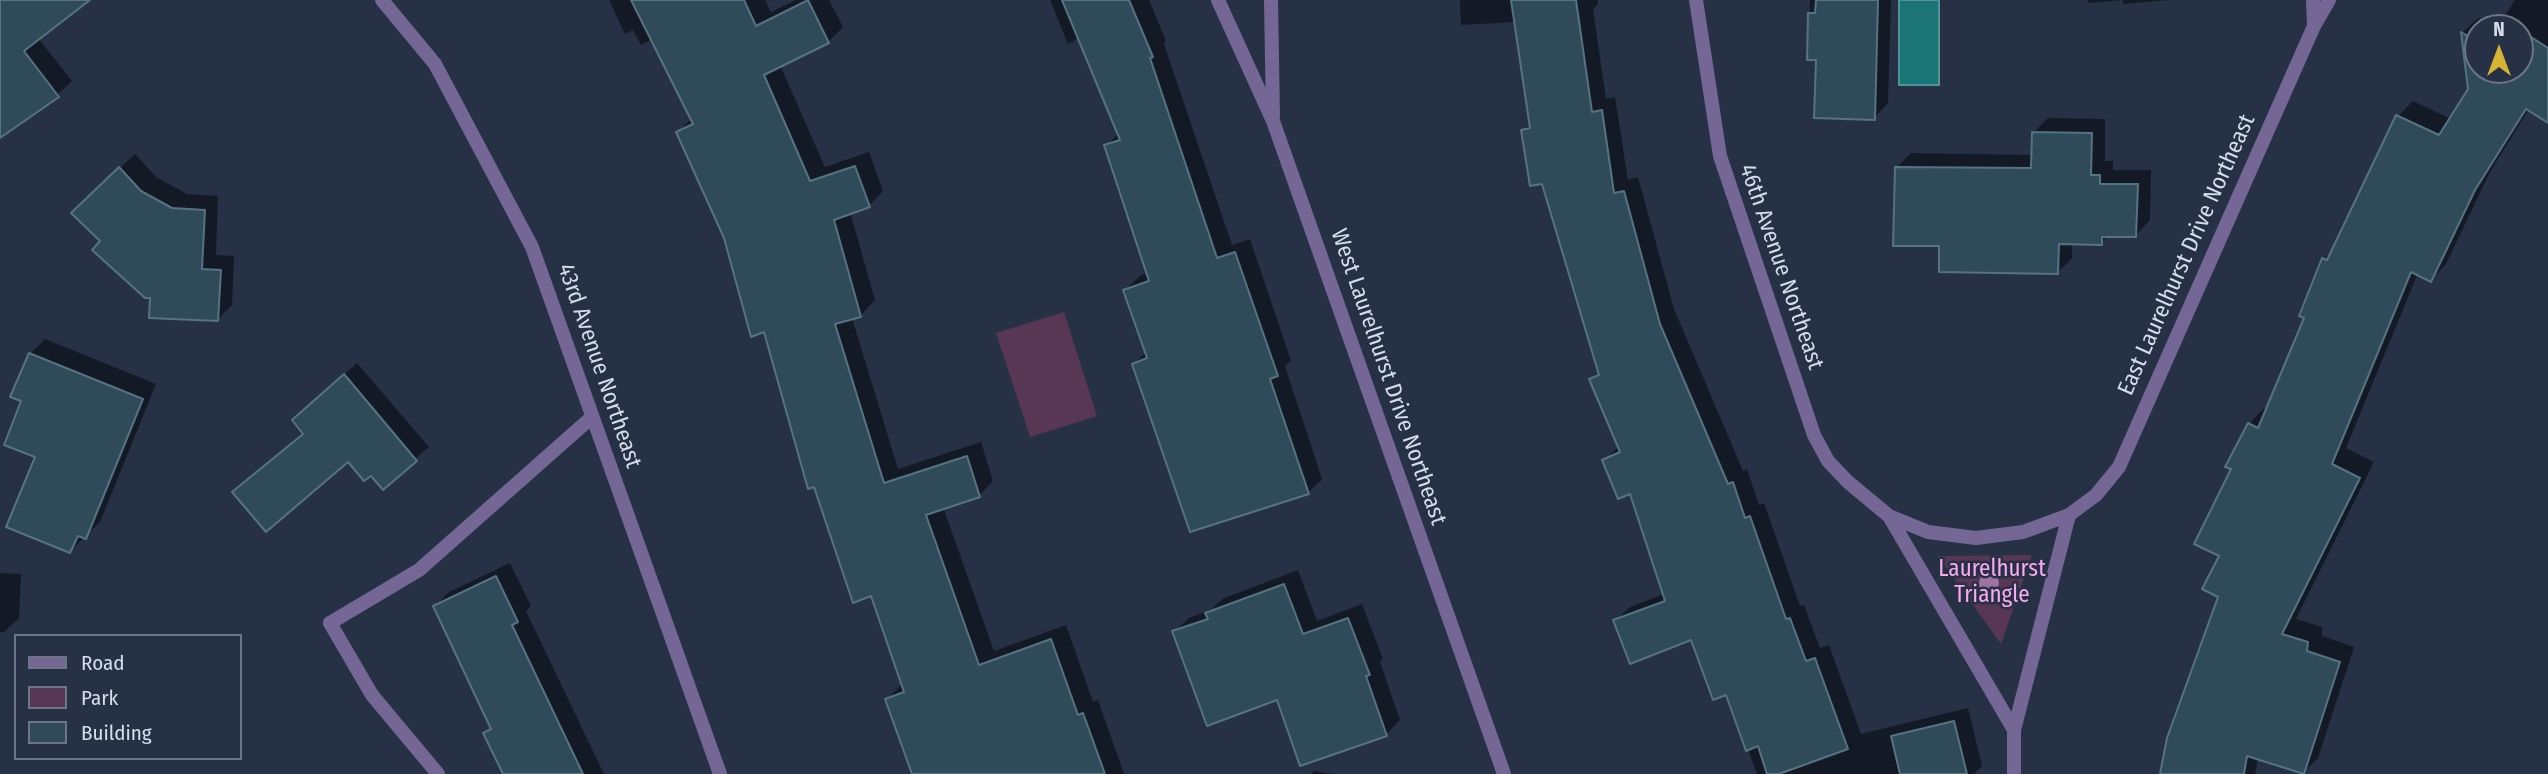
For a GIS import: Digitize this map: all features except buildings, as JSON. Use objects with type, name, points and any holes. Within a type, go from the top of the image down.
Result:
[{"type":"street","name":"43rd Avenue Northeast","points":[[382,0],[435,64],[533,247],[720,774]]},
{"type":"street","name":"West Laurelhurst Drive Northeast","points":[[1218,0],[1273,121],[1504,774]]},
{"type":"street","points":[[1271,0],[1273,121]]},
{"type":"street","name":"46th Avenue Northeast","points":[[1696,0],[1720,156],[1814,435],[1828,461],[1848,482],[1889,516],[1928,532],[1976,538]]},
{"type":"street","points":[[2313,0],[2314,26]]},
{"type":"street","name":"East Laurelhurst Drive Northeast","points":[[1976,538],[2023,532],[2069,514],[2096,495],[2119,467],[2314,26],[2329,0]]},
{"type":"street","points":[[438,774],[372,695],[330,623],[419,570],[592,417]]},
{"type":"street","points":[[2014,774],[2014,730],[2069,514]]},
{"type":"street","name":"46th Avenue Northeast","points":[[1889,516],[2014,730]]},
{"type":"green space","points":[[1064,312],[1097,416],[1030,437],[996,333]]},
{"type":"green space","name":"Laurelhurst Triangle","points":[[2032,555],[2001,644],[1938,556]]},
{"type":"shaded area","points":[[1899,0],[1939,0],[1939,85],[1899,85]]}]
